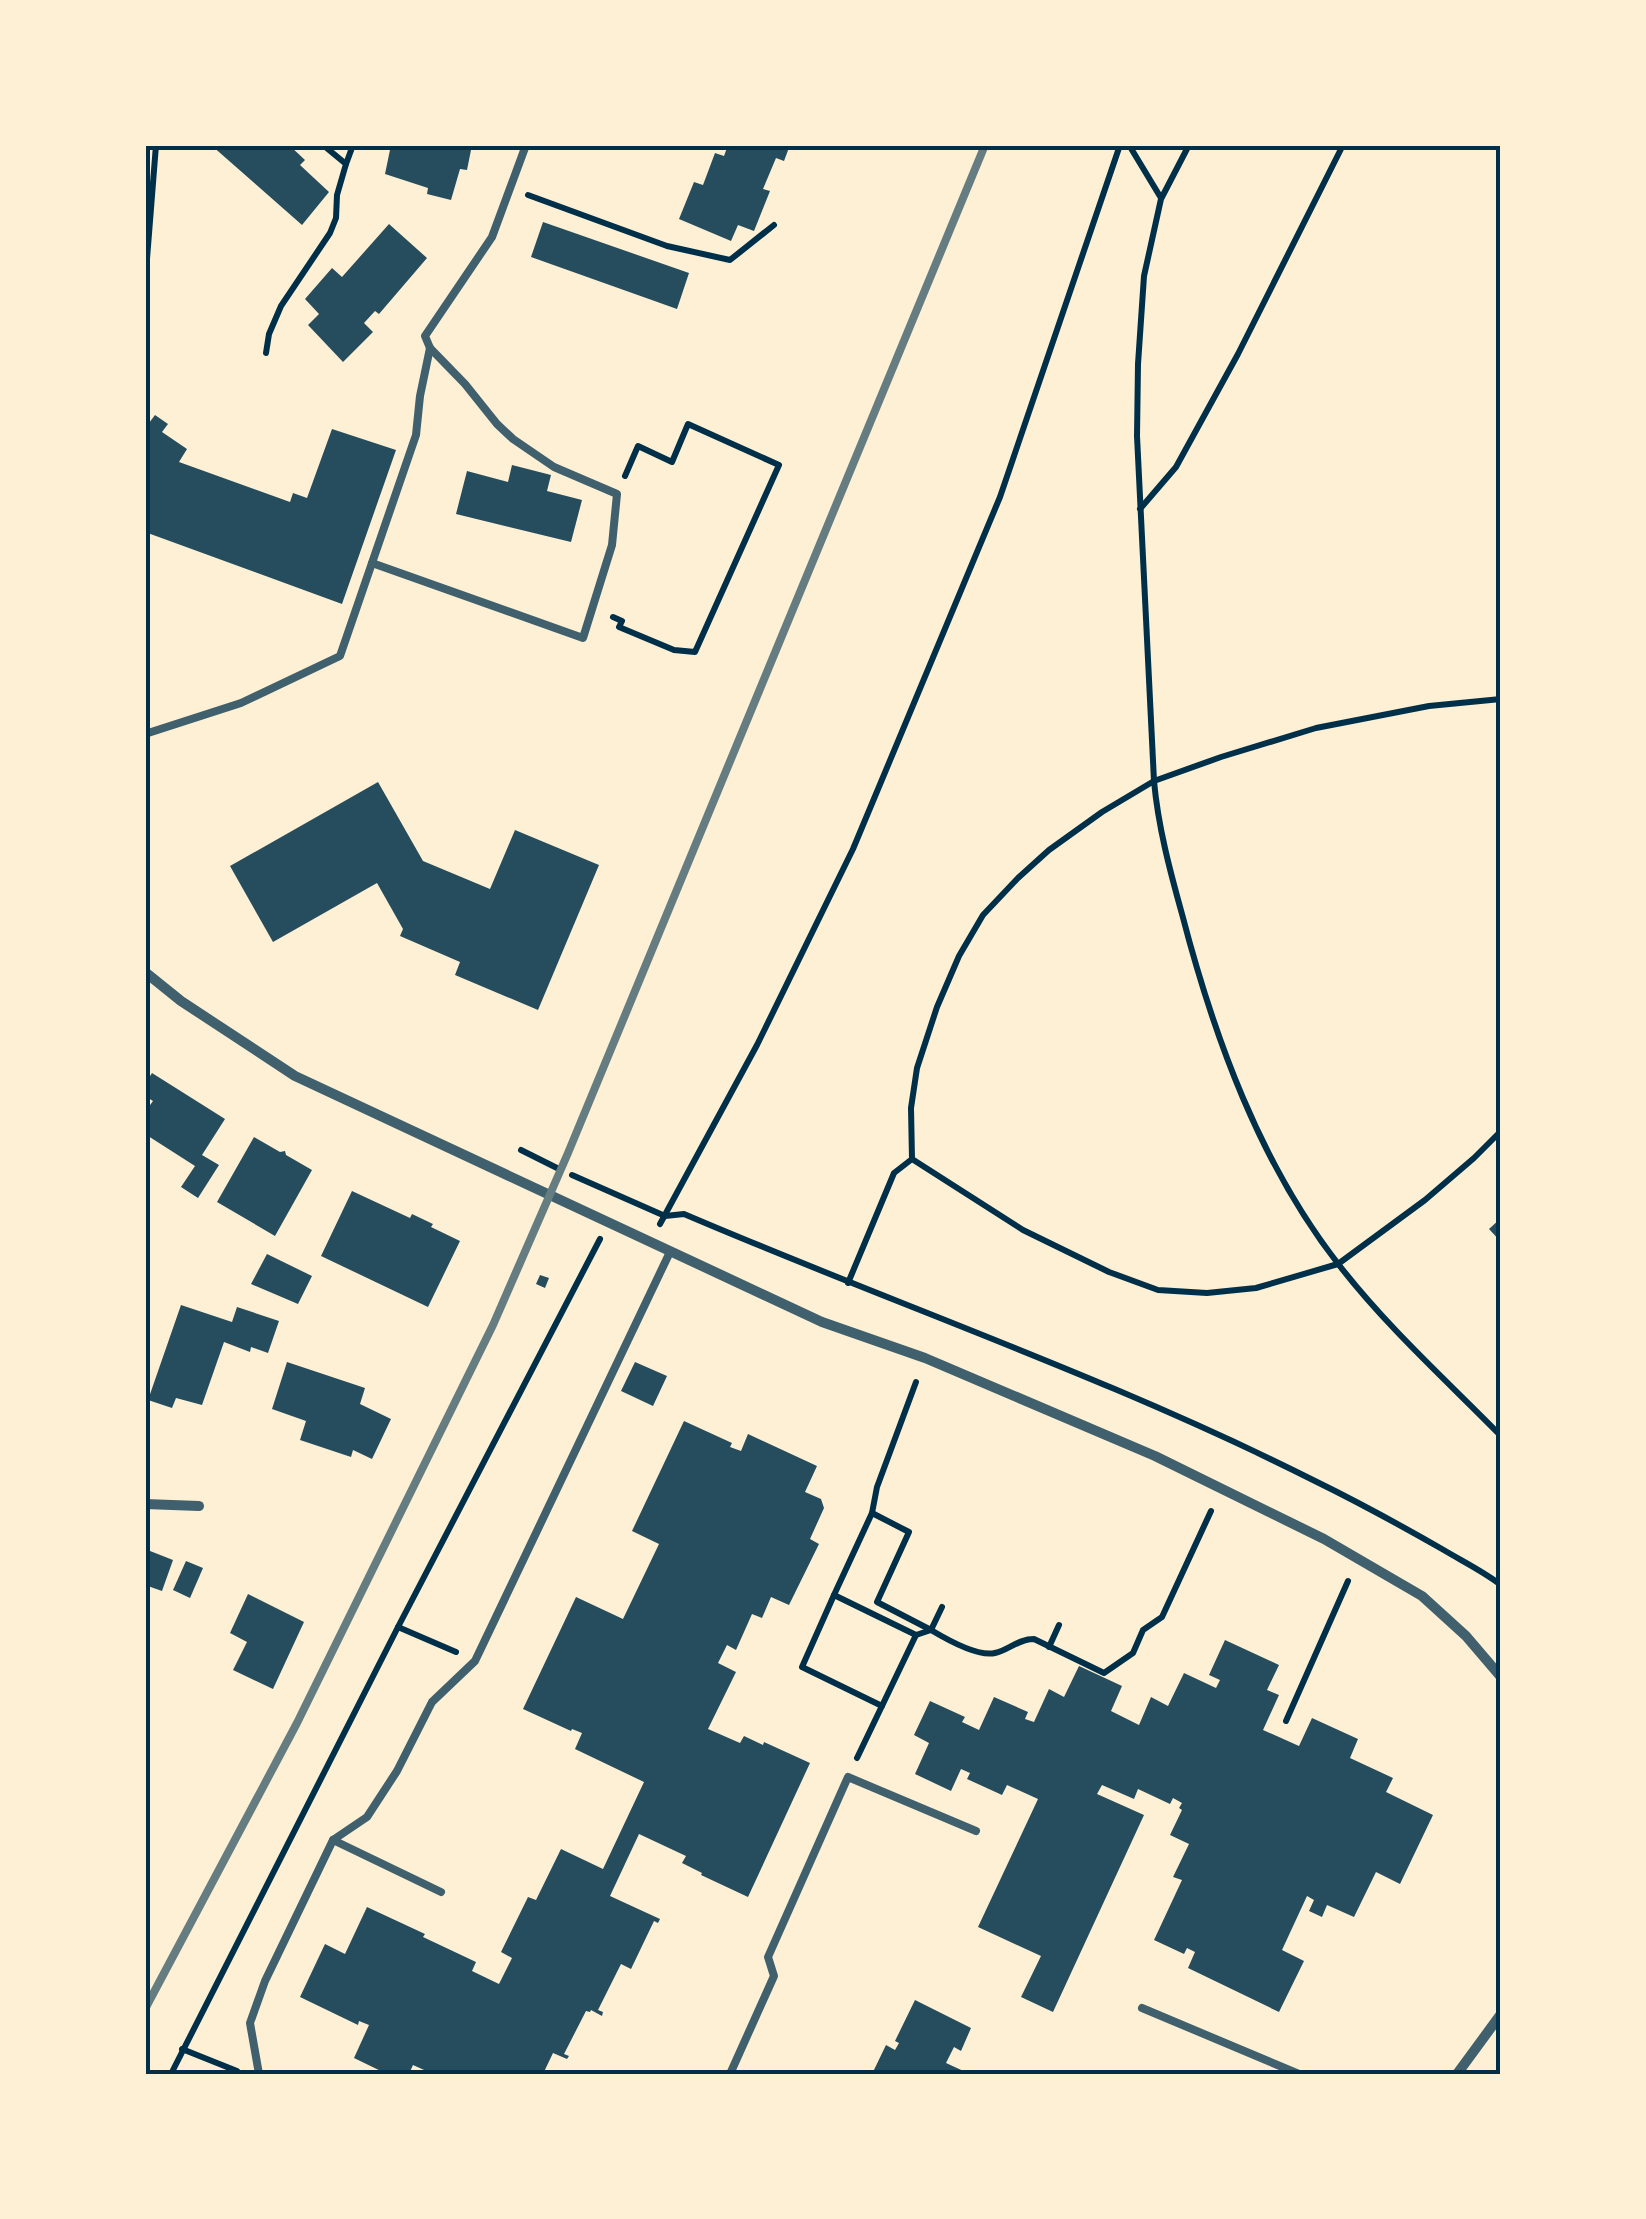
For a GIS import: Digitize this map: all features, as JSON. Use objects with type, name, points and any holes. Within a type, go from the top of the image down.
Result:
[{"type":"street","points":[[145,972],[181,1001],[294,1076],[822,1322],[925,1358],[1155,1456],[1324,1538],[1422,1596],[1466,1636],[1501,1677]]},
{"type":"street","points":[[145,1504],[199,1506]]},
{"type":"street","points":[[1457,2074],[1501,2014]]},
{"type":"lane","points":[[372,564],[584,638],[612,545],[617,494],[554,467],[513,439],[430,348],[425,336],[492,237],[526,145]]},
{"type":"lane","points":[[145,734],[241,703],[340,656],[416,435],[430,348]]},
{"type":"lane","points":[[259,2074],[250,2023],[265,1981],[333,1840],[368,1817],[432,1702],[475,1660],[670,1252]]},
{"type":"lane","points":[[730,2074],[774,1976],[768,1957],[848,1777],[976,1831]]},
{"type":"lane","points":[[333,1840],[441,1892]]},
{"type":"lane","points":[[1142,2008],[1299,2074]]},
{"type":"path","points":[[145,284],[156,145]]},
{"type":"path","points":[[323,145],[346,164]]},
{"type":"path","points":[[266,353],[280,306],[318,252],[336,218],[336,195],[352,145]]},
{"type":"path","points":[[665,1216],[757,1045],[854,849],[1000,497],[1120,145]]},
{"type":"path","points":[[1129,145],[1161,199]]},
{"type":"path","points":[[1189,145],[1161,199],[1144,276],[1138,364],[1137,436],[1154,780],[1175,889],[1200,982],[1227,1055],[1262,1140],[1300,1207],[1338,1264],[1390,1324],[1501,1436]]},
{"type":"path","points":[[1140,509],[1176,467],[1238,354],[1343,145]]},
{"type":"path","points":[[510,189],[668,246],[730,260],[774,226]]},
{"type":"path","points":[[593,610],[622,621],[619,628],[674,650],[695,652],[779,465],[688,424],[672,462],[638,446],[617,494]]},
{"type":"path","points":[[912,1159],[910,1108],[917,1068],[937,1006],[959,956],[984,915],[1050,850],[1154,780],[1221,756],[1316,728],[1428,706],[1501,698]]},
{"type":"path","points":[[912,1159],[1023,1230],[1109,1272],[1158,1290],[1207,1293],[1256,1288],[1338,1264],[1425,1200],[1501,1130]]},
{"type":"path","points":[[522,1150],[665,1216],[684,1214],[1216,1432],[1392,1520],[1501,1584]]},
{"type":"path","points":[[848,1283],[894,1173],[912,1159]]},
{"type":"path","points":[[171,2074],[608,1224]]},
{"type":"path","points":[[882,1706],[802,1667],[872,1513],[877,1487],[916,1382]]},
{"type":"path","points":[[872,1513],[909,1532],[876,1602],[948,1640],[989,1654],[1022,1639],[1034,1639],[1104,1673],[1132,1653],[1143,1630],[1162,1617],[1211,1511]]},
{"type":"path","points":[[1286,1722],[1348,1581]]},
{"type":"path","points":[[834,1595],[916,1634],[932,1630]]},
{"type":"path","points":[[932,1630],[942,1606]]},
{"type":"path","points":[[1049,1647],[1058,1625]]},
{"type":"path","points":[[398,1628],[475,1660]]},
{"type":"path","points":[[848,1777],[916,1634]]},
{"type":"path","points":[[182,2048],[247,2074]]},
{"type":"building","points":[[211,145],[289,145],[305,160],[300,165],[329,192],[302,225]]},
{"type":"building","points":[[391,145],[472,145],[467,170],[460,169],[451,200],[427,194],[428,188],[385,174]]},
{"type":"building","points":[[728,145],[790,145],[784,161],[776,158],[763,189],[770,191],[754,231],[738,225],[731,241],[679,219],[694,182],[703,185],[715,153],[724,156]]},
{"type":"building","points":[[543,222],[689,273],[677,309],[531,257]]},
{"type":"building","points":[[389,224],[427,258],[379,314],[375,311],[364,323],[373,332],[343,362],[308,325],[319,314],[305,299],[332,268],[342,277]]},
{"type":"building","points":[[155,415],[168,424],[162,432],[187,449],[179,462],[290,502],[293,493],[307,498],[332,429],[396,450],[342,604],[145,532],[145,421],[149,423]]},
{"type":"building","points":[[512,465],[551,475],[547,491],[582,500],[571,542],[456,514],[467,471],[508,482]]},
{"type":"building","points":[[378,782],[423,861],[490,889],[515,830],[599,865],[538,1010],[455,975],[460,962],[400,936],[403,929],[377,883],[273,942],[230,866]]},
{"type":"building","points":[[152,1073],[225,1119],[202,1155],[219,1165],[198,1198],[181,1187],[195,1166],[145,1134],[145,1112],[153,1101],[145,1096],[145,1084]]},
{"type":"building","points":[[254,1137],[285,1151],[312,1170],[275,1236],[217,1202]]},
{"type":"building","points":[[352,1191],[410,1218],[412,1214],[460,1241],[428,1307],[321,1256]]},
{"type":"building","points":[[1501,1218],[1501,1242],[1489,1229]]},
{"type":"building","points":[[267,1254],[312,1276],[298,1304],[251,1284]]},
{"type":"building","points":[[540,1275],[549,1278],[545,1288],[536,1284]]},
{"type":"building","points":[[181,1305],[232,1322],[237,1307],[279,1321],[268,1353],[251,1347],[250,1352],[224,1342],[202,1405],[176,1398],[172,1408],[148,1400]]},
{"type":"building","points":[[287,1362],[365,1388],[360,1404],[391,1419],[372,1459],[353,1450],[351,1457],[300,1440],[306,1421],[272,1409]]},
{"type":"building","points":[[635,1362],[667,1376],[653,1406],[621,1391]]},
{"type":"building","points":[[684,1421],[741,1451],[748,1434],[817,1466],[805,1492],[821,1499],[824,1508],[810,1539],[819,1544],[789,1605],[771,1597],[762,1618],[752,1614],[736,1650],[727,1645],[718,1663],[736,1672],[708,1729],[740,1743],[744,1736],[763,1745],[764,1742],[810,1763],[748,1897],[682,1863],[686,1856],[639,1834],[610,1896],[660,1919],[658,1923],[654,1921],[631,1969],[621,1964],[598,2010],[603,2012],[602,2016],[586,2011],[564,2054],[569,2056],[567,2059],[553,2053],[543,2074],[433,2074],[413,2065],[409,2074],[387,2074],[354,2058],[369,2025],[359,2021],[358,2025],[300,1997],[325,1944],[345,1954],[367,1907],[476,1962],[472,1971],[499,1984],[512,1958],[501,1952],[528,1897],[536,1900],[561,1849],[603,1869],[644,1782],[575,1749],[582,1733],[523,1709],[576,1597],[623,1619],[659,1544],[632,1531]]},
{"type":"building","points":[[145,1549],[173,1560],[162,1591],[145,1585]]},
{"type":"building","points":[[186,1561],[203,1568],[190,1598],[173,1590]]},
{"type":"building","points":[[248,1594],[304,1622],[273,1689],[233,1670],[247,1642],[230,1633]]},
{"type":"building","points":[[1225,1640],[1279,1665],[1267,1690],[1279,1695],[1263,1730],[1299,1746],[1312,1718],[1358,1739],[1350,1758],[1393,1778],[1386,1792],[1433,1815],[1400,1884],[1376,1872],[1354,1917],[1327,1905],[1322,1917],[1309,1911],[1314,1900],[1307,1896],[1282,1950],[1304,1961],[1279,2012],[1188,1968],[1195,1952],[1187,1948],[1184,1954],[1154,1940],[1182,1880],[1173,1877],[1189,1844],[1170,1835],[1182,1803],[1173,1798],[1170,1804],[1138,1789],[1134,1799],[1102,1785],[1097,1794],[1144,1815],[1053,2012],[1021,1997],[1041,1956],[978,1927],[1038,1799],[1007,1785],[1002,1795],[967,1779],[970,1773],[961,1769],[951,1791],[915,1774],[929,1743],[914,1735],[930,1701],[965,1717],[962,1722],[979,1730],[994,1697],[1028,1712],[1025,1719],[1034,1722],[1049,1689],[1064,1697],[1079,1666],[1122,1686],[1111,1711],[1139,1725],[1151,1697],[1168,1706],[1184,1673],[1216,1688],[1220,1680],[1209,1675]]},
{"type":"building","points":[[915,2000],[971,2028],[961,2051],[954,2047],[946,2063],[970,2074],[872,2074],[886,2045],[895,2050],[899,2043],[895,2041]]},
{"type":"railway","points":[[145,2009],[297,1723],[493,1325],[568,1153],[985,145]]}]
